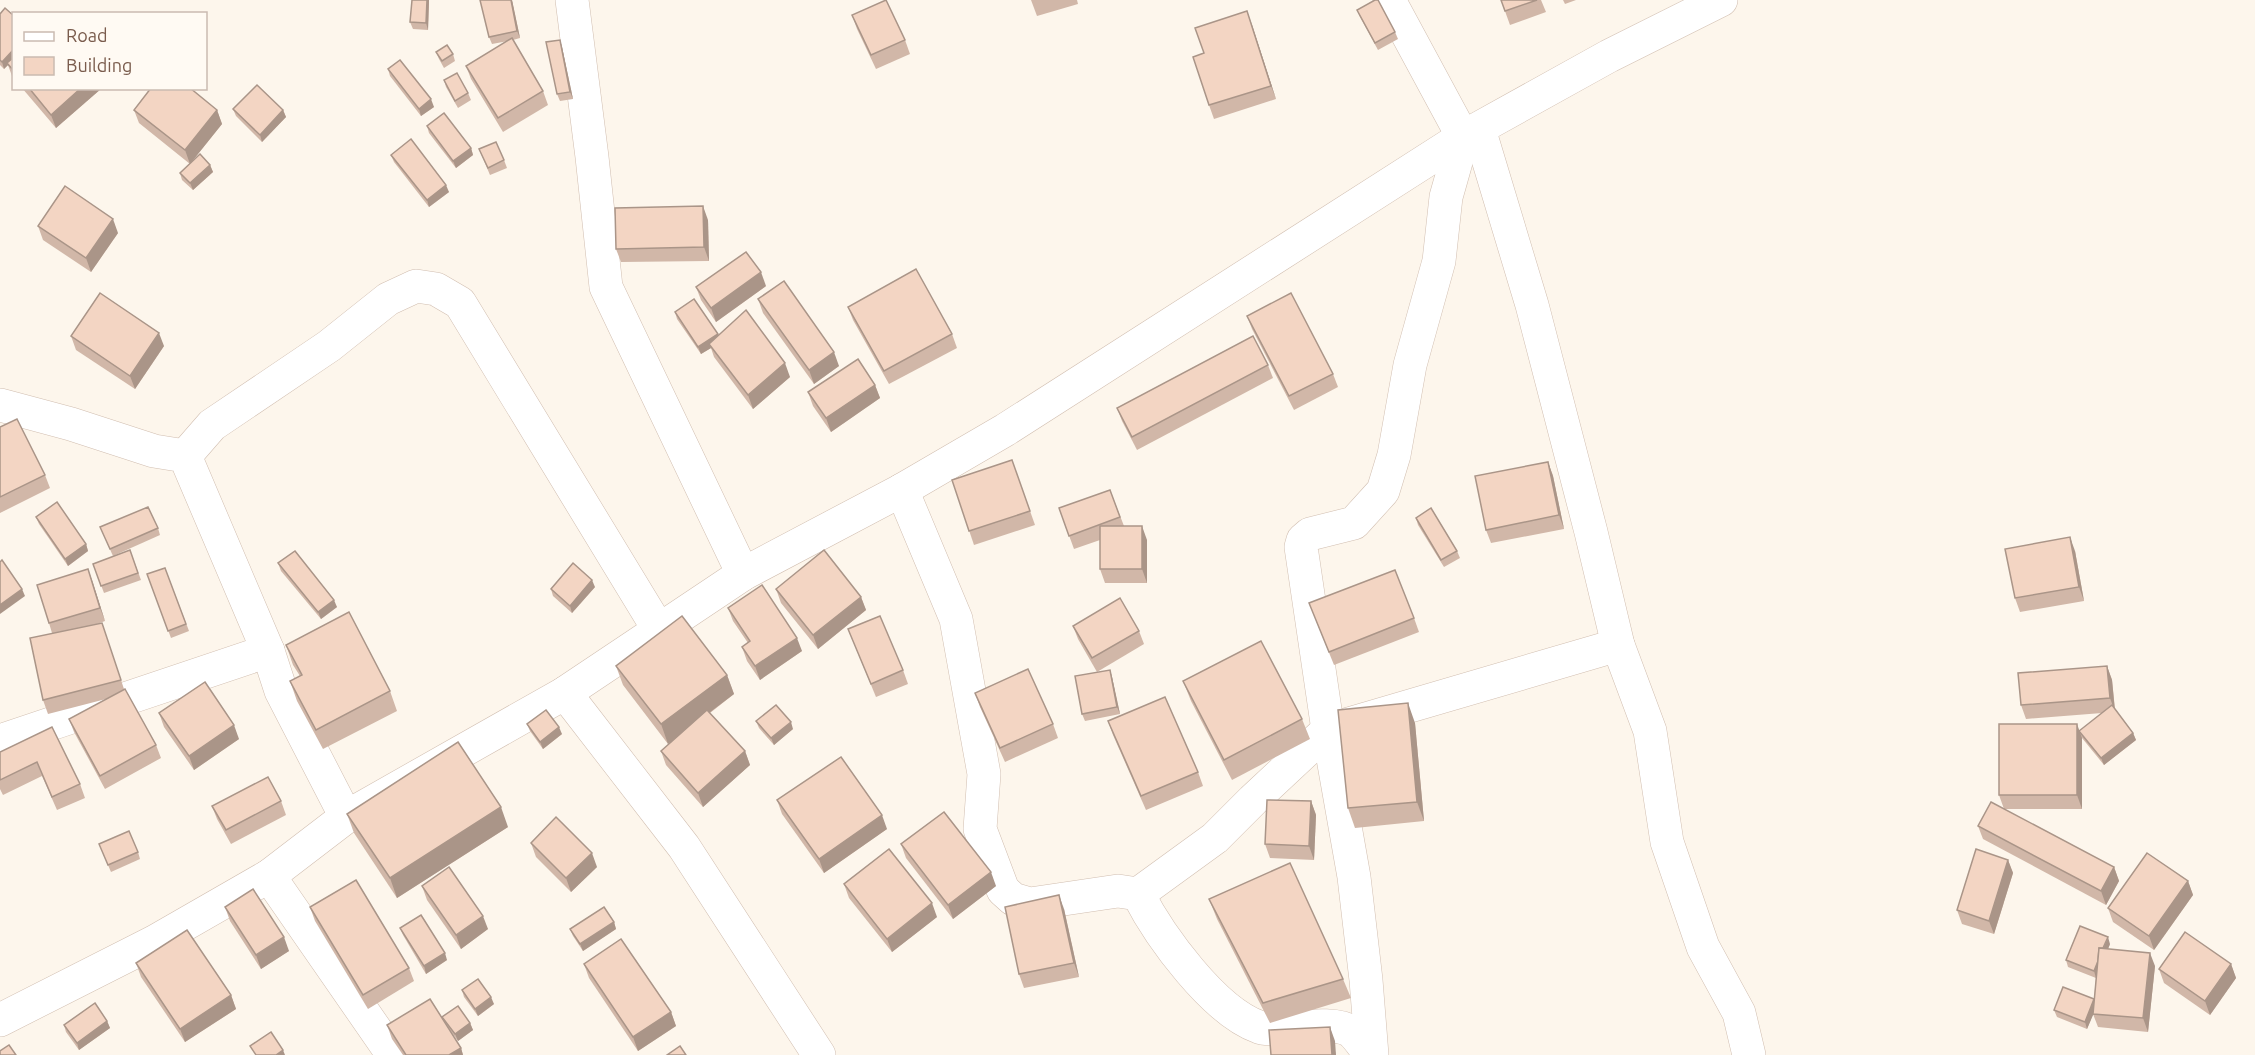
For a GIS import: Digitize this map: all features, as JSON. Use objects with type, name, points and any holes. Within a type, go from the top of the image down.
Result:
[{"type":"street","points":[[572,0],[606,286],[743,574]]},
{"type":"street","points":[[1389,0],[1471,133],[1532,305],[1592,532],[1618,645],[1650,731],[1667,842],[1703,947],[1739,1013],[1749,1055]]},
{"type":"street","points":[[0,1020],[154,942],[269,876],[346,817],[565,693],[743,574],[902,490],[1005,430],[1471,133],[1609,56],[1721,0]]},
{"type":"street","points":[[1371,1055],[1366,980],[1354,878],[1328,730],[1301,547],[1310,534],[1354,523],[1383,491],[1394,454],[1410,365],[1439,261],[1446,197],[1471,133]]},
{"type":"street","points":[[185,456],[212,425],[329,346],[388,299],[416,286],[436,289],[459,303],[659,630]]},
{"type":"street","points":[[0,405],[71,424],[154,451],[185,456]]},
{"type":"street","points":[[185,456],[268,651],[281,691],[346,817]]},
{"type":"street","points":[[902,490],[956,619],[984,774],[980,829],[1003,890],[1013,899],[1030,904],[1118,891],[1138,894],[1215,838],[1328,730],[1618,645]]},
{"type":"street","points":[[0,741],[268,651]]},
{"type":"street","points":[[565,693],[684,847],[819,1055]]},
{"type":"street","points":[[269,876],[393,1055]]},
{"type":"street","points":[[1138,894],[1148,914],[1189,968],[1218,1001],[1235,1014],[1261,1029],[1329,1025],[1352,1032],[1371,1055]]},
{"type":"building","points":[[412,0],[427,0],[426,23],[410,22]]},
{"type":"building","points":[[480,0],[511,0],[517,31],[489,37]]},
{"type":"building","points":[[886,0],[905,40],[871,55],[852,15]]},
{"type":"building","points":[[1378,0],[1395,32],[1375,43],[1357,10]]},
{"type":"building","points":[[1501,0],[1537,0],[1505,11]]},
{"type":"building","points":[[5,8],[12,14],[12,51],[2,62],[0,60],[0,14]]},
{"type":"building","points":[[1247,11],[1271,86],[1209,105],[1193,57],[1204,53],[1195,28]]},
{"type":"building","points":[[512,38],[543,91],[498,118],[466,66]]},
{"type":"building","points":[[560,40],[570,92],[557,94],[546,42]]},
{"type":"building","points":[[447,45],[453,54],[442,61],[436,52]]},
{"type":"building","points":[[12,59],[12,69],[7,63]]},
{"type":"building","points":[[400,60],[431,99],[419,109],[388,69]]},
{"type":"building","points":[[457,73],[468,93],[455,101],[444,80]]},
{"type":"building","points":[[257,85],[283,110],[260,135],[233,109]]},
{"type":"building","points":[[31,90],[79,90],[51,115]]},
{"type":"building","points":[[149,90],[192,90],[217,110],[185,150],[134,110]]},
{"type":"building","points":[[444,113],[471,148],[453,161],[427,126]]},
{"type":"building","points":[[411,139],[446,185],[427,200],[391,155]]},
{"type":"building","points":[[496,142],[504,160],[488,168],[479,149]]},
{"type":"building","points":[[200,154],[210,165],[190,183],[180,173]]},
{"type":"building","points":[[65,186],[113,219],[86,258],[38,226]]},
{"type":"building","points":[[703,206],[704,247],[616,249],[615,208]]},
{"type":"building","points":[[746,252],[761,272],[711,308],[696,287]]},
{"type":"building","points":[[916,269],[952,334],[884,371],[848,307]]},
{"type":"building","points":[[784,281],[834,352],[809,370],[758,299]]},
{"type":"building","points":[[100,293],[159,333],[130,376],[71,336]]},
{"type":"building","points":[[1291,293],[1333,374],[1289,396],[1247,316]]},
{"type":"building","points":[[694,299],[718,334],[698,347],[675,312]]},
{"type":"building","points":[[746,310],[785,363],[748,395],[709,344]]},
{"type":"building","points":[[1253,336],[1268,365],[1132,437],[1117,408]]},
{"type":"building","points":[[858,359],[875,385],[826,418],[808,392]]},
{"type":"building","points":[[17,419],[45,475],[0,497],[0,427]]},
{"type":"building","points":[[1012,460],[1030,511],[969,531],[952,480]]},
{"type":"building","points":[[1548,462],[1559,515],[1486,530],[1475,476]]},
{"type":"building","points":[[1110,490],[1120,517],[1069,536],[1059,508]]},
{"type":"building","points":[[57,502],[86,544],[65,559],[36,517]]},
{"type":"building","points":[[148,507],[158,528],[110,549],[100,527]]},
{"type":"building","points":[[1431,508],[1457,551],[1441,560],[1416,518]]},
{"type":"building","points":[[1100,526],[1142,526],[1142,569],[1100,569]]},
{"type":"building","points":[[2070,537],[2079,587],[2015,598],[2005,549]]},
{"type":"building","points":[[130,550],[138,573],[101,586],[93,564]]},
{"type":"building","points":[[824,550],[861,597],[813,635],[776,589]]},
{"type":"building","points":[[295,551],[334,600],[318,612],[278,563]]},
{"type":"building","points":[[2,560],[22,589],[0,605],[0,562]]},
{"type":"building","points":[[573,563],[592,580],[570,606],[551,589]]},
{"type":"building","points":[[165,568],[186,624],[168,631],[147,574]]},
{"type":"building","points":[[88,569],[100,608],[49,623],[37,585]]},
{"type":"building","points":[[1395,570],[1414,618],[1329,652],[1309,603]]},
{"type":"building","points":[[762,585],[797,638],[755,666],[742,647],[750,641],[728,608]]},
{"type":"building","points":[[1120,598],[1139,631],[1092,658],[1073,626]]},
{"type":"building","points":[[349,612],[390,691],[316,730],[290,681],[302,675],[286,645]]},
{"type":"building","points":[[682,616],[727,675],[661,724],[616,666]]},
{"type":"building","points":[[880,616],[903,670],[871,684],[848,629]]},
{"type":"building","points":[[102,623],[121,680],[43,700],[30,638]]},
{"type":"building","points":[[1261,641],[1302,719],[1224,760],[1183,681]]},
{"type":"building","points":[[2107,666],[2110,698],[2021,705],[2018,673]]},
{"type":"building","points":[[1028,669],[1053,724],[1000,748],[975,693]]},
{"type":"building","points":[[1110,670],[1117,707],[1082,714],[1075,676]]},
{"type":"building","points":[[205,682],[234,725],[189,756],[159,713]]},
{"type":"building","points":[[125,689],[156,745],[100,776],[69,719]]},
{"type":"building","points":[[1165,697],[1198,772],[1141,796],[1108,721]]},
{"type":"building","points":[[1408,703],[1417,802],[1348,808],[1338,710]]},
{"type":"building","points":[[776,705],[791,722],[771,738],[756,721]]},
{"type":"building","points":[[2112,705],[2133,733],[2101,758],[2079,731]]},
{"type":"building","points":[[546,710],[559,727],[540,742],[527,724]]},
{"type":"building","points":[[707,710],[745,751],[698,793],[661,751]]},
{"type":"building","points":[[1999,724],[2077,724],[2077,795],[1999,795]]},
{"type":"building","points":[[52,727],[80,784],[52,797],[37,762],[0,780],[0,752]]},
{"type":"building","points":[[458,742],[501,807],[390,878],[347,814]]},
{"type":"building","points":[[841,757],[882,815],[819,859],[777,800]]},
{"type":"building","points":[[268,777],[281,801],[226,830],[212,806]]},
{"type":"building","points":[[1267,800],[1311,801],[1309,846],[1265,844]]},
{"type":"building","points":[[1991,802],[2114,867],[2101,891],[1978,826]]},
{"type":"building","points":[[944,812],[991,872],[948,905],[901,844]]},
{"type":"building","points":[[556,817],[592,853],[566,878],[531,843]]},
{"type":"building","points":[[129,831],[138,852],[108,865],[99,844]]},
{"type":"building","points":[[889,849],[932,903],[887,939],[844,884]]},
{"type":"building","points":[[1976,849],[2008,860],[1989,921],[1957,910]]},
{"type":"building","points":[[2147,853],[2188,881],[2149,936],[2108,908]]},
{"type":"building","points":[[1290,863],[1343,979],[1263,1003],[1209,899]]},
{"type":"building","points":[[449,867],[483,916],[456,935],[422,886]]},
{"type":"building","points":[[356,880],[409,968],[363,995],[310,907]]},
{"type":"building","points":[[253,889],[284,937],[256,955],[225,907]]},
{"type":"building","points":[[1059,895],[1074,963],[1019,974],[1005,907]]},
{"type":"building","points":[[604,907],[614,922],[580,944],[570,929]]},
{"type":"building","points":[[421,915],[445,953],[424,966],[400,928]]},
{"type":"building","points":[[2080,926],[2108,937],[2103,948],[2099,948],[2094,971],[2066,960]]},
{"type":"building","points":[[187,930],[231,995],[180,1029],[136,963]]},
{"type":"building","points":[[2185,932],[2231,964],[2205,1001],[2159,969]]},
{"type":"building","points":[[621,939],[671,1012],[633,1037],[584,964]]},
{"type":"building","points":[[2099,948],[2150,953],[2143,1018],[2093,1014]]},
{"type":"building","points":[[478,979],[491,997],[475,1009],[462,990]]},
{"type":"building","points":[[2063,987],[2094,999],[2085,1022],[2054,1010]]},
{"type":"building","points":[[430,999],[461,1048],[449,1055],[406,1055],[387,1025]]},
{"type":"building","points":[[95,1003],[107,1021],[77,1043],[64,1025]]},
{"type":"building","points":[[458,1006],[470,1023],[455,1034],[442,1017]]},
{"type":"building","points":[[1330,1027],[1332,1055],[1271,1055],[1269,1030]]},
{"type":"building","points":[[271,1032],[283,1050],[276,1055],[256,1055],[250,1046]]},
{"type":"building","points":[[9,1045],[16,1055],[0,1055],[0,1051]]},
{"type":"building","points":[[680,1046],[686,1055],[667,1055]]}]
